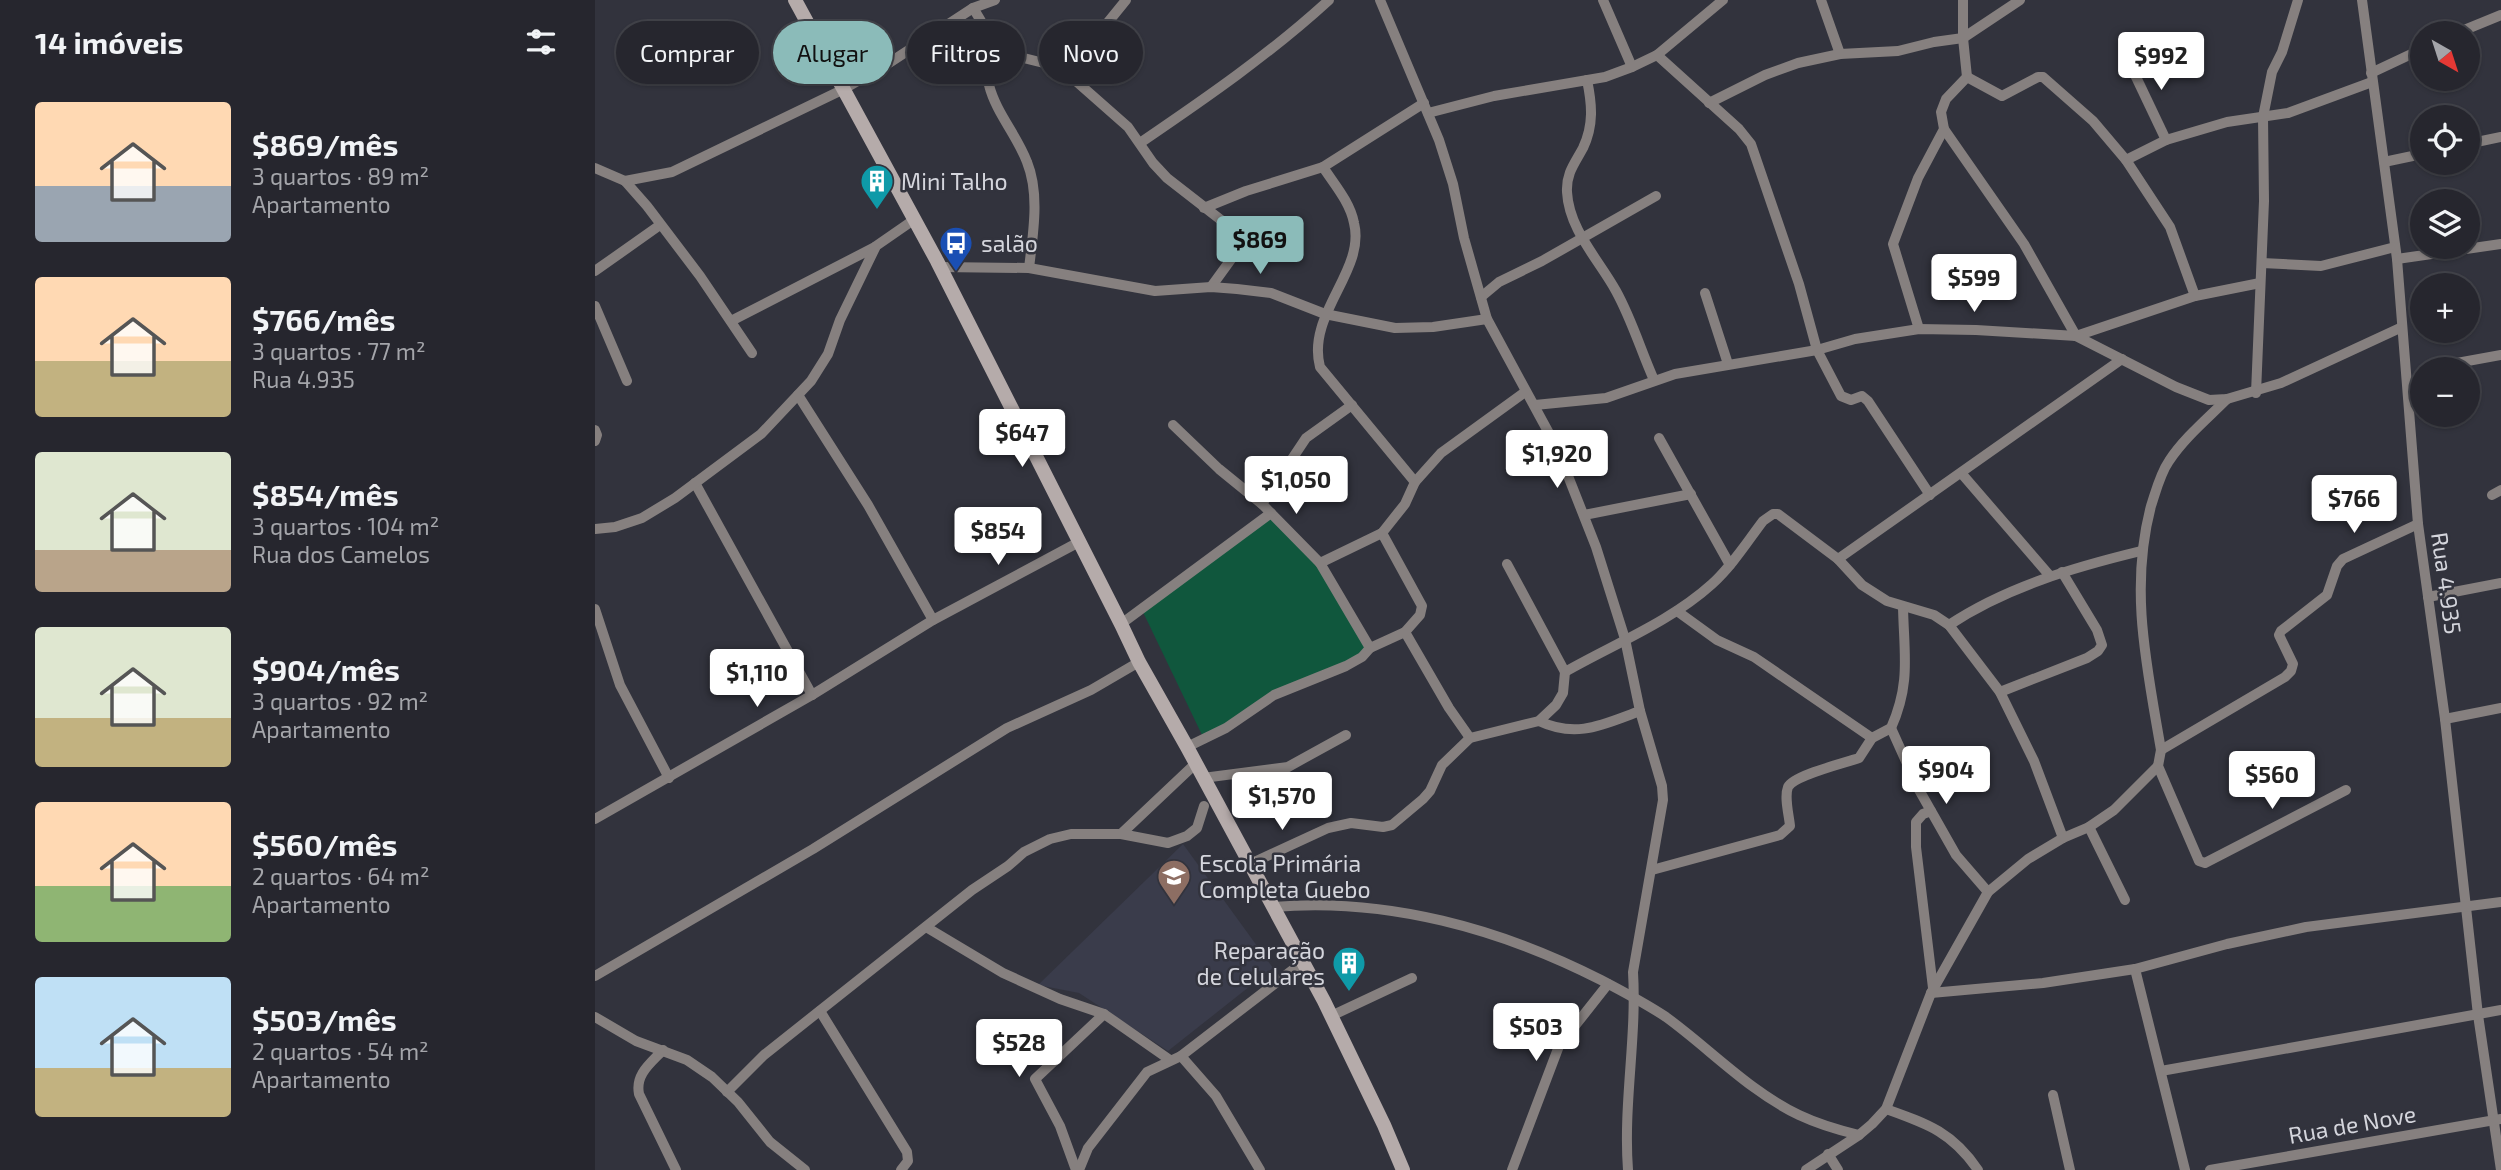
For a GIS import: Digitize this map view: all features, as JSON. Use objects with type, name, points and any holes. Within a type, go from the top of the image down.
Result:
[{"type":"street","points":[[795,0],[940,267],[1139,662],[1303,962],[1384,1125],[1403,1170]]},
{"type":"street","points":[[1109,21],[1126,0]]},
{"type":"street","points":[[1140,143],[1255,63],[1329,0]]},
{"type":"street","points":[[1380,0],[1426,108],[1453,184],[1464,238],[1487,319],[1557,448],[1610,586],[1625,639],[1640,711],[1663,786],[1664,800],[1633,972],[1635,996],[1627,1108],[1628,1170]]},
{"type":"street","points":[[1603,0],[1632,67]]},
{"type":"street","points":[[1204,208],[1322,167],[1426,108],[1605,77],[1632,67],[1657,55],[1724,0]]},
{"type":"street","points":[[1821,0],[1840,54]]},
{"type":"street","points":[[1963,0],[1967,77],[1946,99],[1941,113],[1944,129],[2024,244],[2075,336],[2148,375],[2209,400],[2256,393],[2400,328]]},
{"type":"street","points":[[1709,103],[1765,75],[1798,63],[1840,54],[1898,51],[1963,37],[2020,0]]},
{"type":"street","points":[[2256,393],[2262,264],[2263,117],[2272,72],[2282,52],[2298,0]]},
{"type":"street","name":"Rua 4.935","points":[[2362,0],[2396,253],[2418,524],[2445,719],[2478,1015],[2497,1120],[2501,1170]]},
{"type":"street","points":[[625,181],[672,172],[844,89],[973,8],[990,1]]},
{"type":"street","points":[[973,8],[981,21]]},
{"type":"street","points":[[2480,24],[2501,15]]},
{"type":"street","points":[[1657,55],[1739,129],[1754,150],[1795,272],[1817,350],[1839,393],[1845,399],[1862,396],[1868,401],[1930,495]]},
{"type":"street","points":[[2126,160],[2166,140],[2227,122],[2288,113],[2372,77],[2410,56]]},
{"type":"street","points":[[2127,58],[2166,140]]},
{"type":"street","points":[[1967,77],[2002,96],[2038,77],[2049,79],[2093,121],[2126,160],[2170,227],[2195,296]]},
{"type":"street","points":[[1587,80],[1592,117],[1587,138],[1572,163],[1567,182],[1571,217],[1617,293],[1654,380]]},
{"type":"street","points":[[988,84],[1027,160],[1033,182],[1033,239],[1029,268]]},
{"type":"street","points":[[1080,84],[1109,109],[1167,178],[1242,237],[1240,247],[1212,287]]},
{"type":"street","points":[[1919,329],[1893,244],[1918,178],[1944,129]]},
{"type":"street","points":[[2480,141],[2501,137]]},
{"type":"street","points":[[2383,162],[2410,156]]},
{"type":"street","points":[[595,167],[625,181],[700,276],[752,353]]},
{"type":"street","points":[[1322,167],[1345,201],[1354,220],[1357,238],[1338,289],[1325,314],[1317,343],[1319,367],[1415,482]]},
{"type":"street","points":[[1481,297],[1499,282],[1542,261],[1656,196]]},
{"type":"street","points":[[731,321],[876,246],[915,219]]},
{"type":"street","points":[[595,271],[660,225]]},
{"type":"street","points":[[2262,264],[2321,267],[2396,253],[2501,244]]},
{"type":"street","points":[[595,528],[615,527],[642,518],[675,498],[761,433],[798,395],[828,354],[840,320],[876,246]]},
{"type":"street","points":[[940,267],[1029,268],[1155,291],[1212,287],[1271,293],[1325,314],[1395,328],[1433,327],[1487,319]]},
{"type":"street","points":[[1535,405],[1606,398],[1654,380],[1728,364],[1817,350],[1855,339],[1919,329],[2075,336],[2195,296],[2260,283]]},
{"type":"street","points":[[1705,293],[1728,364]]},
{"type":"street","points":[[595,306],[627,381]]},
{"type":"street","points":[[2480,359],[2501,355]]},
{"type":"street","points":[[1838,559],[2122,359]]},
{"type":"street","points":[[2404,373],[2410,372]]},
{"type":"street","points":[[1321,563],[1382,533],[1405,504],[1415,482],[1441,453],[1525,392]]},
{"type":"street","points":[[798,395],[868,505],[933,620]]},
{"type":"street","points":[[2227,399],[2190,435],[2168,463],[2156,490],[2141,551],[2139,603],[2161,750],[2158,766],[2199,861],[2205,863],[2346,790]]},
{"type":"street","points":[[1121,624],[1267,508],[1306,438],[1352,405]]},
{"type":"street","points":[[1173,425],[1219,469],[1267,508],[1321,563],[1370,648]]},
{"type":"street","points":[[595,430],[595,441]]},
{"type":"street","points":[[1659,438],[1730,565]]},
{"type":"street","points":[[1962,474],[2050,576]]},
{"type":"street","points":[[695,483],[812,695]]},
{"type":"street","points":[[1584,515],[1691,494]]},
{"type":"street","points":[[1565,672],[1677,611],[1715,582],[1763,521],[1773,514],[1778,514],[1838,559],[1862,585],[1887,601],[1934,615],[1949,625],[2000,692],[2034,761],[2063,838]]},
{"type":"street","points":[[2161,750],[2285,677],[2293,664],[2279,635],[2327,594],[2337,566],[2343,559],[2418,524]]},
{"type":"street","points":[[1187,747],[1226,728],[1273,695],[1346,666],[1362,657],[1370,648],[1405,632],[1420,615],[1422,606],[1382,533]]},
{"type":"street","points":[[595,820],[812,695],[933,620],[1079,542]]},
{"type":"street","points":[[1949,625],[1968,612],[2050,576],[2141,551]]},
{"type":"street","points":[[1250,864],[1328,828],[1351,823],[1383,827],[1392,825],[1423,800],[1442,765],[1470,738],[1539,721],[1556,705],[1563,693],[1565,672],[1507,564]]},
{"type":"street","points":[[2000,692],[2087,658],[2102,645],[2097,630],[2062,572]]},
{"type":"street","points":[[2428,597],[2501,583]]},
{"type":"street","points":[[1651,870],[1780,835],[1790,825],[1787,789],[1791,783],[1801,777],[1859,758],[1872,738],[1891,728],[1904,691],[1907,665],[1903,607]]},
{"type":"street","points":[[595,610],[620,685],[669,778]]},
{"type":"street","points":[[1677,611],[1717,639],[1754,657],[1872,738]]},
{"type":"street","points":[[1405,632],[1449,708],[1470,738]]},
{"type":"street","points":[[595,976],[813,849],[1007,728],[1091,690],[1139,662]]},
{"type":"street","points":[[2445,719],[2501,708]]},
{"type":"street","points":[[1539,721],[1554,728],[1580,731],[1640,711]]},
{"type":"street","points":[[1891,728],[1931,811],[1956,855],[1988,892]]},
{"type":"street","points":[[1203,778],[1288,767],[1346,735]]},
{"type":"street","points":[[1121,834],[1195,764]]},
{"type":"street","points":[[1806,1170],[1859,1135],[1886,1109],[1932,990],[1988,892],[2028,859],[2063,838],[2089,827],[2114,810],[2158,766]]},
{"type":"street","points":[[727,1092],[764,1055],[1024,852],[1050,839],[1071,834],[1121,834],[1168,843],[1187,836],[1197,828],[1204,806]]},
{"type":"street","points":[[1931,811],[1923,814],[1916,822],[1916,846],[1932,990]]},
{"type":"street","points":[[2089,827],[2125,900]]},
{"type":"street","points":[[1932,990],[2043,983],[2136,969],[2227,944],[2307,927],[2501,902]]},
{"type":"street","points":[[1273,907],[1311,904],[1363,907],[1437,920],[1501,937],[1547,953],[1635,996],[1797,1114],[1859,1135]]},
{"type":"street","points":[[926,927],[1003,973],[1060,999],[1104,1014],[1176,1058],[1216,1096],[1260,1170]]},
{"type":"street","points":[[1077,1170],[1088,1148],[1147,1072],[1176,1058],[1303,962]]},
{"type":"street","points":[[2136,969],[2185,1170]]},
{"type":"street","points":[[1331,1016],[1412,978]]},
{"type":"street","points":[[1513,1170],[1559,1046],[1608,984]]},
{"type":"street","points":[[2161,1071],[2501,1010]]},
{"type":"street","points":[[820,1011],[907,1152],[908,1161],[901,1170]]},
{"type":"street","points":[[1077,1170],[1060,1126],[1035,1079],[1104,1014]]},
{"type":"street","points":[[595,1017],[636,1041],[687,1060],[712,1077],[770,1142],[805,1170]]},
{"type":"street","points":[[663,1050],[639,1076],[638,1086],[639,1094],[676,1170]]},
{"type":"street","points":[[2053,1095],[2070,1170]]},
{"type":"street","points":[[1886,1109],[1947,1136],[1966,1152],[1978,1170]]},
{"type":"street","name":"Rua de Nove","points":[[2210,1170],[2497,1120]]},
{"type":"street","points":[[1828,1154],[1838,1170]]},
{"type":"shaded area","name":"Escola Primária Completa Guebo","points":[[1183,844],[1273,968],[1168,1051],[1079,993],[1038,985]]},
{"type":"green space","points":[[1267,519],[1274,520],[1317,566],[1365,647],[1364,652],[1203,737],[1142,610]]},
{"type":"place","name":"Mini Talho","points":[[877,211]]},
{"type":"place","name":"salão","points":[[956,273]]},
{"type":"place","name":"Escola Primária Completa Guebo","points":[[1174,906]]},
{"type":"place","name":"Reparação de Celulares","points":[[1349,993]]}]
